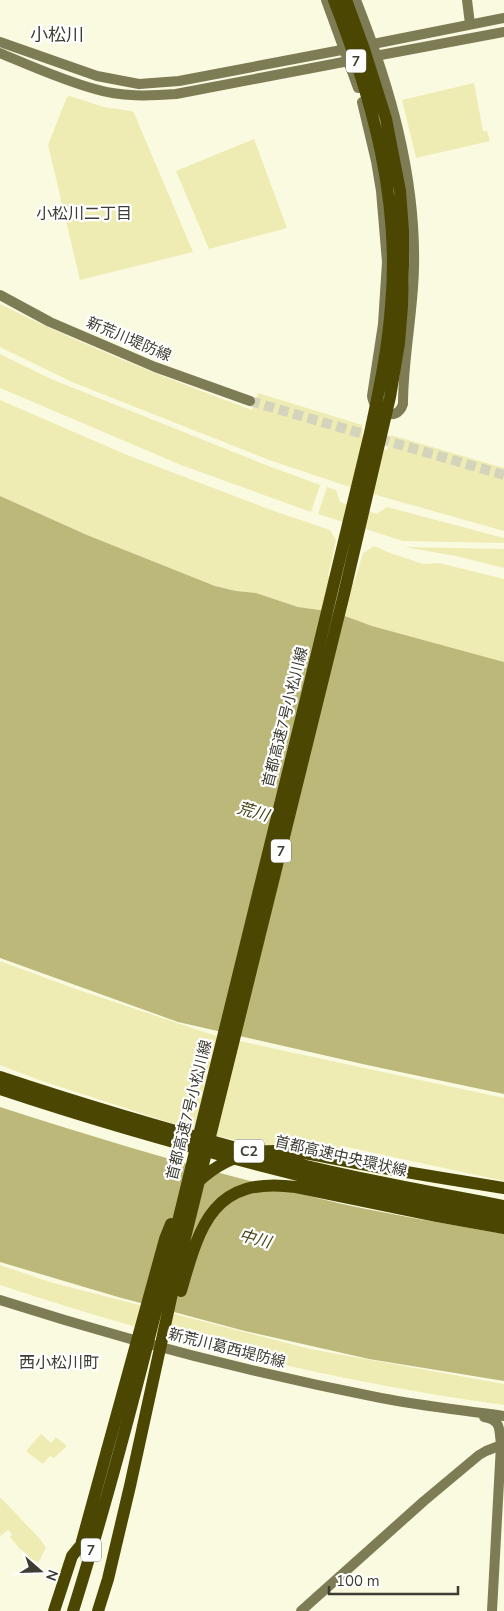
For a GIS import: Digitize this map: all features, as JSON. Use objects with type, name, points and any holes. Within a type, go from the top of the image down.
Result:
[{"type":"highway","name":"首都高速7号小松川線","points":[[73,1611],[110,1488],[156,1310],[332,594],[370,433],[388,341],[392,304],[393,265],[389,192],[382,153],[365,88],[334,0]]},
{"type":"highway","name":"首都高速7号小松川線","points":[[98,1611],[108,1579],[130,1486],[178,1266],[344,594],[390,396],[399,343],[404,265],[400,191],[383,110],[346,0]]},
{"type":"highway","name":"首都高速中央環状線","points":[[0,1077],[144,1122],[281,1160],[504,1206]]},
{"type":"highway","name":"首都高速中央環状線","points":[[0,1089],[140,1133],[277,1170],[358,1189],[504,1217]]},
{"type":"highway","points":[[62,1611],[165,1240],[181,1203],[192,1188],[203,1178],[230,1160],[247,1154],[286,1150],[369,1166],[504,1188]]},
{"type":"highway","points":[[159,1356],[176,1308],[191,1256],[203,1225],[211,1212],[221,1202],[243,1189],[269,1185],[296,1187],[419,1213],[504,1228]]},
{"type":"highway","points":[[82,1611],[105,1528],[110,1488]]},
{"type":"highway","points":[[54,1611],[72,1556],[81,1545]]},
{"type":"highway","points":[[106,1611],[108,1579]]},
{"type":"street","points":[[326,0],[364,106],[376,161],[386,238],[387,262],[380,350],[372,396],[375,406],[379,410],[393,414],[402,409],[403,404],[413,296],[414,248],[412,209],[403,148],[390,98],[373,44],[356,0]]},
{"type":"street","points":[[467,0],[470,24]]},
{"type":"street","points":[[0,42],[97,76],[139,84],[179,81],[504,18]]},
{"type":"street","points":[[0,53],[95,90],[136,96],[154,96],[176,94],[504,32]]},
{"type":"street","name":"新荒川堤防線","points":[[0,295],[50,322],[155,367],[250,401]]},
{"type":"street","name":"新荒川葛西堤防線","points":[[0,1300],[173,1351],[274,1376],[382,1398],[504,1416]]},
{"type":"street","name":"新荒川葛西堤防線","points":[[452,1409],[461,1413],[493,1420],[498,1425],[502,1444]]},
{"type":"street","points":[[301,1611],[424,1501],[479,1455],[502,1444],[492,1611]]},
{"type":"shaded area","points":[[474,83],[483,131],[487,131],[490,141],[416,158],[402,100]]},
{"type":"shaded area","points":[[70,96],[104,107],[134,113],[193,252],[80,280],[48,145],[67,97]]},
{"type":"shaded area","points":[[254,139],[287,228],[209,249],[176,171]]},
{"type":"shaded area","points":[[0,304],[124,360],[252,410],[258,393],[362,425],[363,444],[387,450],[391,435],[504,468],[504,531],[362,491],[269,460],[72,382],[0,347]]},
{"type":"shaded area","points":[[0,354],[51,379],[320,485],[311,512],[181,465],[0,388]]},
{"type":"shaded area","points":[[0,400],[127,455],[274,511],[330,530],[336,540],[328,576],[354,583],[363,553],[374,546],[423,564],[439,563],[504,579],[504,662],[372,626],[334,612],[298,607],[256,593],[215,586],[87,535],[0,496]]},
{"type":"shaded area","points":[[327,487],[336,490],[340,502],[377,514],[387,507],[504,538],[504,543],[403,541],[318,514]]},
{"type":"shaded area","points":[[404,547],[504,549],[504,568],[456,556]]},
{"type":"shaded area","points":[[0,961],[70,987],[216,1036],[504,1098],[504,1181],[342,1146],[323,1161],[193,1130],[39,1080],[0,1065]]},
{"type":"shaded area","points":[[0,1265],[50,1282],[310,1349],[504,1384],[504,1405],[376,1384],[249,1357],[186,1341],[61,1305],[0,1285]]},
{"type":"shaded area","points":[[41,1434],[51,1443],[56,1437],[67,1446],[54,1458],[50,1456],[43,1464],[27,1452]]},
{"type":"shaded area","points":[[0,1497],[40,1539],[46,1548],[38,1563],[34,1560],[31,1562],[10,1537],[12,1534],[8,1530],[0,1536]]},
{"type":"water","name":"荒川","points":[[0,496],[87,535],[215,586],[256,593],[298,607],[334,612],[372,626],[504,662],[504,1094],[178,1022],[0,958]]},
{"type":"water","name":"中川","points":[[0,1107],[237,1178],[364,1208],[504,1234],[504,1381],[369,1359],[241,1330],[118,1297],[0,1262]]},
{"type":"tunnel","points":[[250,401],[504,475]]},
{"type":"district","name":"小松川","points":[[57,35]]},
{"type":"district","name":"小松川二丁目","points":[[84,214]]},
{"type":"district","name":"西小松川町","points":[[59,1363]]}]
